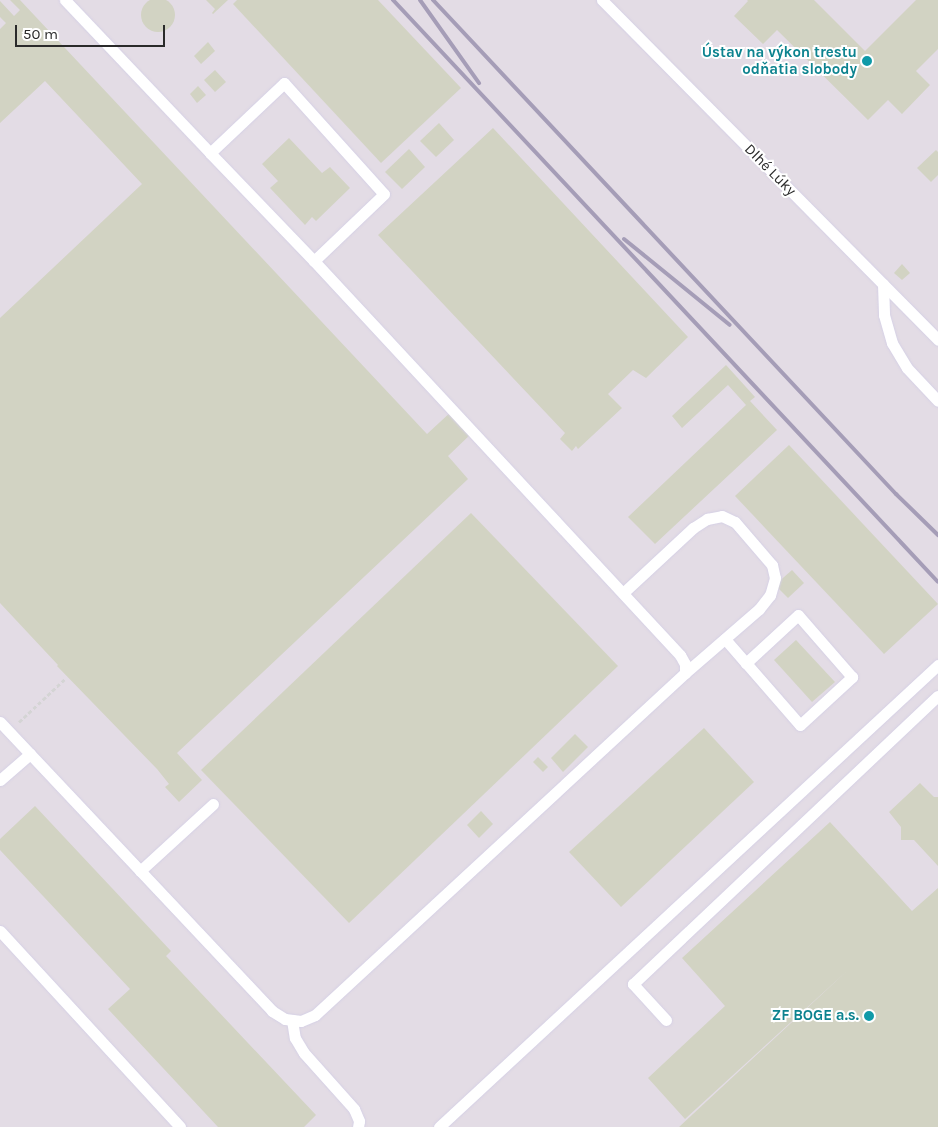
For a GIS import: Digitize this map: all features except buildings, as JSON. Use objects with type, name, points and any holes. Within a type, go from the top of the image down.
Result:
[{"type":"lane","points":[[65,0],[314,261],[623,593],[680,655],[685,664],[685,673]]},
{"type":"lane","name":"Dlhé Lúky","points":[[602,0],[938,340]]},
{"type":"lane","points":[[210,153],[284,83],[384,194],[314,261]]},
{"type":"lane","points":[[883,284],[884,315],[892,343],[907,368],[938,400]]},
{"type":"lane","points":[[0,722],[272,1011],[285,1019],[301,1021],[315,1015],[685,673],[759,610],[770,595],[775,578],[772,565],[735,522],[722,516],[707,519],[693,528],[623,593]]},
{"type":"lane","points":[[725,639],[800,725],[852,678],[798,615],[746,663]]},
{"type":"lane","points":[[439,1127],[938,664]]},
{"type":"lane","points":[[666,1020],[633,984],[938,696]]},
{"type":"lane","points":[[0,780],[30,754]]},
{"type":"lane","points":[[140,871],[213,804]]},
{"type":"lane","points":[[0,931],[180,1127]]},
{"type":"lane","points":[[292,1020],[295,1038],[304,1054],[354,1109],[359,1121],[358,1127]]},
{"type":"path","points":[[9,731],[66,678]]},
{"type":"shaded area","points":[[0,0],[938,0],[938,1127],[0,1127]]},
{"type":"railway","points":[[393,0],[938,582]]},
{"type":"railway","points":[[420,0],[479,83]]},
{"type":"railway","points":[[433,0],[896,494],[938,535]]},
{"type":"railway","points":[[624,239],[730,325]]},
{"type":"place","name":"Ústav na výkon trestu odňatia slobody","points":[[867,61]]},
{"type":"place","name":"ZF BOGE a.s.","points":[[869,1016]]}]
